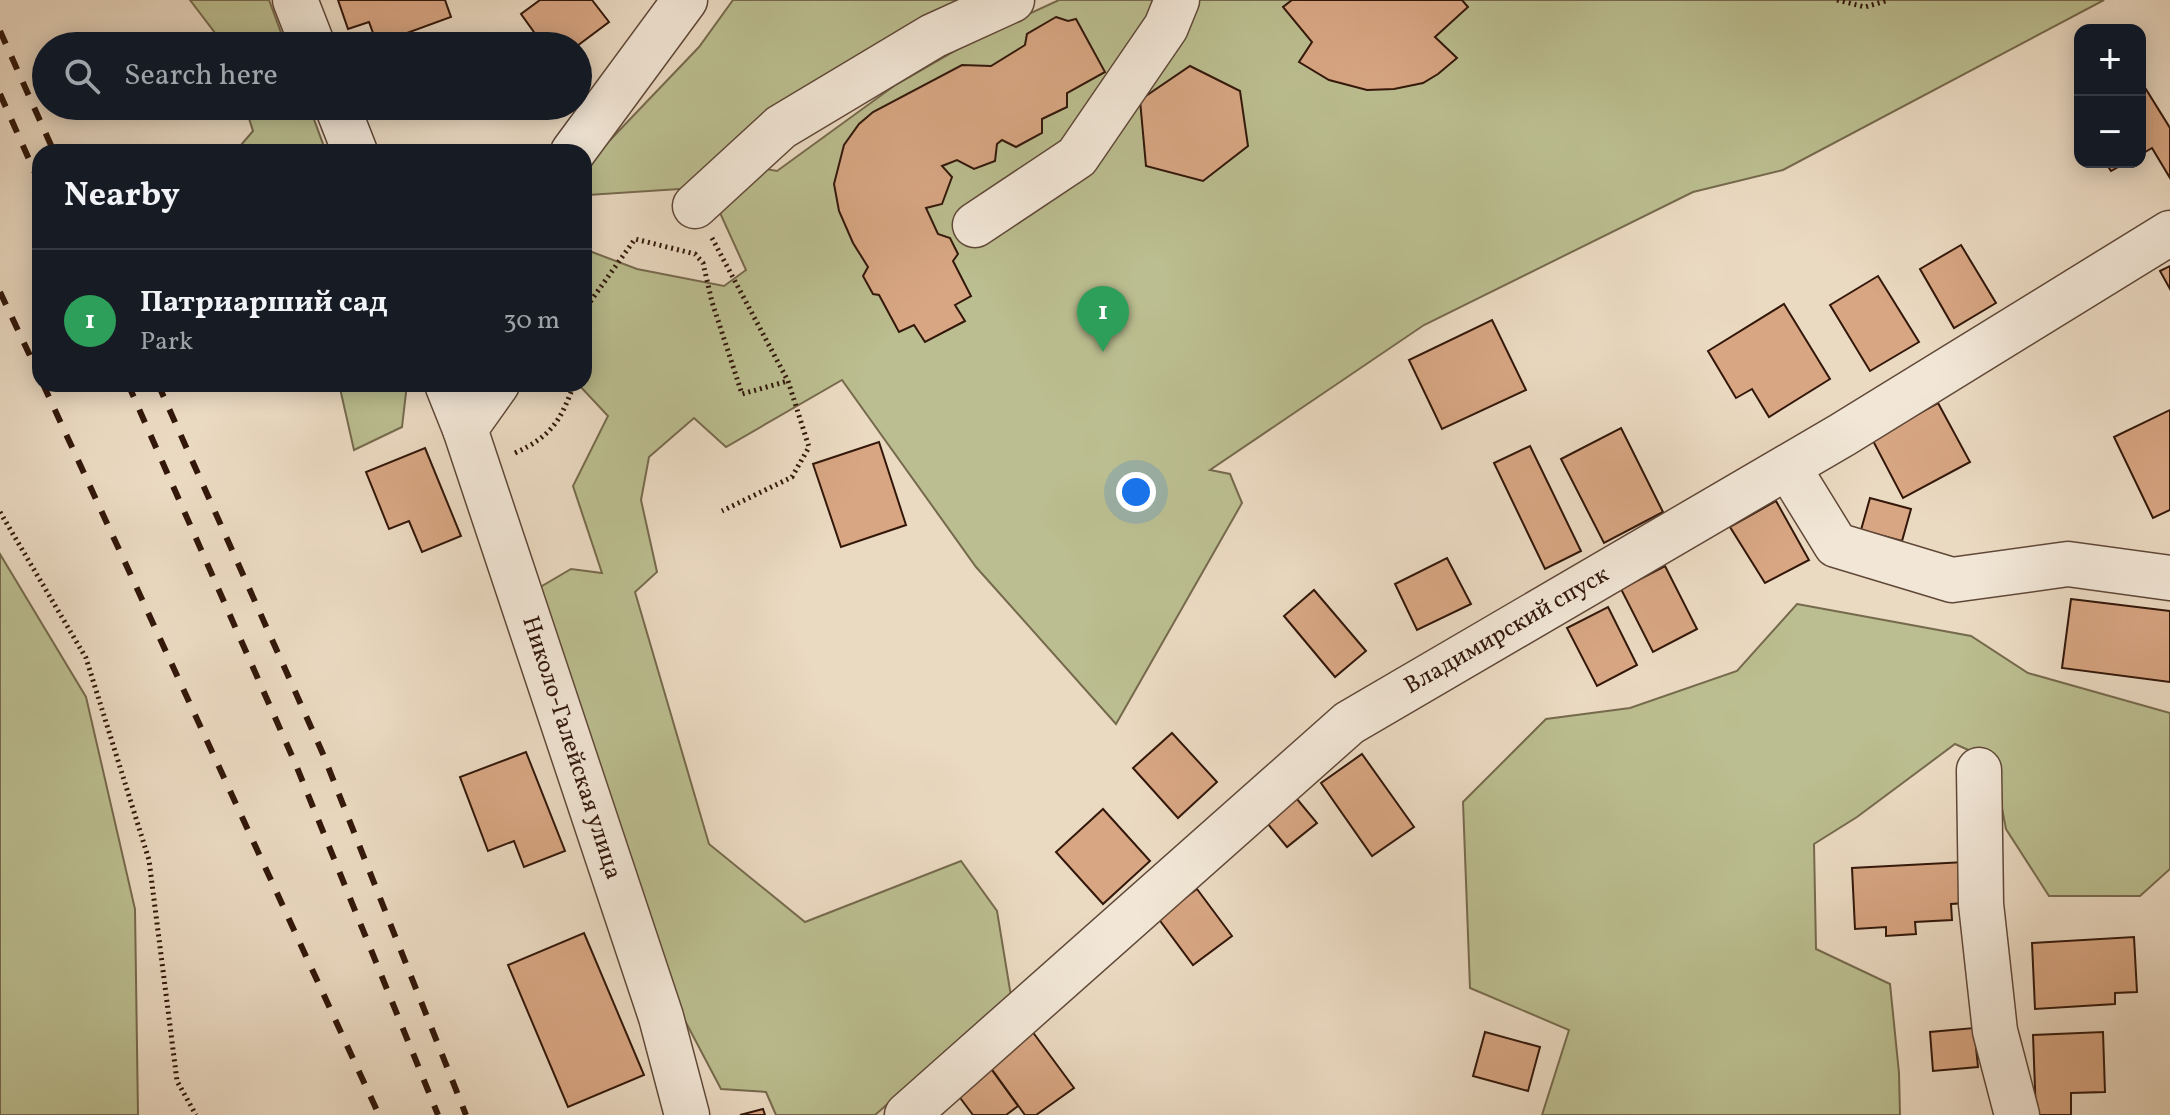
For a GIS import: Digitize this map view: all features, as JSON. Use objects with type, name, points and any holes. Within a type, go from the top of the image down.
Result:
[{"type":"street","points":[[295,0],[308,32]]},
{"type":"street","points":[[579,144],[685,0]]},
{"type":"street","points":[[695,206],[781,127],[933,36],[1012,0]]},
{"type":"street","points":[[975,225],[1077,157],[1166,27],[1177,0]]},
{"type":"street","points":[[342,120],[352,144]]},
{"type":"street","name":"Владимирский спуск","points":[[907,1115],[1349,723],[1788,467],[2170,233]]},
{"type":"street","name":"Николо-Галейская улица","points":[[450,392],[661,1017],[687,1115]]},
{"type":"street","points":[[465,429],[491,392]]},
{"type":"street","points":[[1788,467],[1836,545],[1952,580],[2068,564],[2170,578]]},
{"type":"street","points":[[1979,770],[1981,904],[1995,1031],[2017,1115]]},
{"type":"path","points":[[1837,0],[1865,7],[1889,0]]},
{"type":"path","points":[[695,206],[788,381],[809,447],[792,477],[722,511]]},
{"type":"path","points":[[592,299],[635,239],[695,254],[703,263],[712,302],[742,394],[788,381]]},
{"type":"path","points":[[478,469],[532,445],[561,419],[571,392]]},
{"type":"path","points":[[0,512],[86,658],[149,860],[177,1081],[196,1115]]},
{"type":"green space","points":[[190,0],[269,0],[281,32],[214,32]]},
{"type":"green space","points":[[733,0],[1005,0],[695,188],[592,195],[592,159],[699,47]]},
{"type":"green space","points":[[1059,0],[2104,0],[1783,170],[1693,192],[1424,325],[1210,470],[1230,474],[1242,503],[1116,724],[976,567],[842,380],[726,447],[694,418],[649,457],[641,500],[657,572],[635,592],[709,844],[805,922],[961,861],[997,911],[1011,996],[875,1115],[776,1115],[766,1092],[721,1089],[672,996],[537,589],[571,569],[602,573],[573,486],[608,416],[586,392],[592,392],[592,252],[637,269],[724,286],[746,270],[716,204],[761,168],[777,171],[894,86],[979,37]]},
{"type":"green space","points":[[249,120],[314,120],[323,144],[242,144],[253,131]]},
{"type":"green space","points":[[341,392],[406,392],[402,427],[354,450]]},
{"type":"green space","points":[[0,554],[86,697],[135,909],[138,1115],[0,1115]]},
{"type":"green space","points":[[1797,604],[1971,636],[2028,673],[2170,713],[2170,869],[2140,896],[2049,896],[2006,829],[1993,761],[1955,744],[1857,817],[1814,844],[1816,949],[1890,984],[1900,1115],[1542,1115],[1569,1030],[1470,988],[1463,802],[1546,719],[1630,708],[1737,671]]},
{"type":"building","points":[[338,0],[445,0],[451,17],[410,32],[373,32],[369,22],[348,29]]},
{"type":"building","points":[[540,0],[592,0],[609,22],[592,35],[592,32],[534,32],[521,14]]},
{"type":"building","points":[[1292,0],[1462,0],[1468,7],[1435,37],[1457,58],[1438,74],[1423,83],[1367,90],[1329,80],[1299,62],[1312,42],[1283,7]]},
{"type":"building","points":[[1056,17],[1068,21],[1076,19],[1105,72],[1067,93],[1067,107],[1042,119],[1042,133],[1016,147],[1002,140],[997,144],[995,161],[974,169],[957,160],[942,166],[952,177],[942,204],[926,208],[938,234],[950,238],[958,254],[953,261],[971,296],[955,305],[965,321],[925,342],[914,325],[899,332],[879,295],[873,294],[863,276],[868,267],[839,211],[834,184],[844,145],[859,124],[873,112],[962,65],[991,66],[1025,45],[1027,34]]},
{"type":"building","points":[[1190,66],[1240,91],[1248,146],[1203,181],[1146,166],[1140,100]]},
{"type":"building","points":[[2146,89],[2170,128],[2170,178],[2152,148],[2146,152]]},
{"type":"building","points":[[1961,245],[1996,303],[1954,328],[1920,269]]},
{"type":"building","points":[[2170,266],[2170,289],[2160,271]]},
{"type":"building","points":[[1878,276],[1919,342],[1870,371],[1830,305]]},
{"type":"building","points":[[1784,304],[1830,379],[1769,417],[1752,389],[1736,398],[1708,351]]},
{"type":"building","points":[[1492,320],[1526,390],[1442,429],[1409,360]]},
{"type":"building","points":[[1938,403],[1970,462],[1903,498],[1872,439]]},
{"type":"building","points":[[2170,410],[2170,510],[2153,518],[2114,437]]},
{"type":"building","points":[[1621,428],[1663,512],[1604,543],[1561,459]]},
{"type":"building","points":[[879,442],[906,525],[841,547],[813,464]]},
{"type":"building","points":[[1530,446],[1581,551],[1545,569],[1494,463]]},
{"type":"building","points":[[425,448],[461,536],[422,552],[409,521],[389,529],[366,472]]},
{"type":"building","points":[[1870,498],[1911,509],[1902,541],[1861,530]]},
{"type":"building","points":[[1776,501],[1809,560],[1765,583],[1730,527]]},
{"type":"building","points":[[1447,558],[1471,604],[1417,630],[1395,584]]},
{"type":"building","points":[[1665,566],[1697,629],[1653,652],[1621,589]]},
{"type":"building","points":[[1314,590],[1366,651],[1335,677],[1284,616]]},
{"type":"building","points":[[2071,599],[2170,611],[2170,682],[2062,668]]},
{"type":"building","points":[[1608,607],[1637,665],[1597,686],[1567,628]]},
{"type":"building","points":[[1172,733],[1217,782],[1178,818],[1133,768]]},
{"type":"building","points":[[526,752],[565,851],[524,867],[514,841],[488,851],[460,777]]},
{"type":"building","points":[[1362,754],[1414,827],[1372,856],[1321,783]]},
{"type":"building","points":[[1292,793],[1317,823],[1287,847],[1263,818]]},
{"type":"building","points":[[1103,809],[1150,861],[1103,904],[1056,852]]},
{"type":"building","points":[[1965,862],[1967,903],[1951,904],[1952,920],[1915,922],[1916,934],[1886,936],[1886,927],[1855,929],[1852,868]]},
{"type":"building","points":[[1197,889],[1232,936],[1193,965],[1158,918]]},
{"type":"building","points":[[584,933],[644,1075],[568,1107],[508,965]]},
{"type":"building","points":[[2134,937],[2137,992],[2115,993],[2115,1004],[2035,1009],[2032,943]]},
{"type":"building","points":[[1029,1027],[1074,1088],[1036,1115],[1025,1115],[985,1060]]},
{"type":"building","points":[[1974,1028],[1978,1067],[1933,1071],[1930,1032]]},
{"type":"building","points":[[1485,1032],[1540,1047],[1528,1091],[1473,1076]]},
{"type":"building","points":[[2103,1032],[2105,1092],[2071,1093],[2071,1115],[2036,1115],[2033,1035]]},
{"type":"building","points":[[989,1066],[1018,1106],[1006,1115],[973,1115],[955,1091]]},
{"type":"building","points":[[763,1109],[765,1115],[740,1115]]},
{"type":"railway","points":[[0,31],[32,103]]},
{"type":"railway","points":[[0,94],[32,166]]},
{"type":"railway","points":[[40,120],[50,144]]},
{"type":"railway","points":[[0,292],[32,360]]},
{"type":"railway","points":[[47,392],[379,1115]]},
{"type":"railway","points":[[132,392],[296,765],[438,1115]]},
{"type":"railway","points":[[162,392],[323,754],[466,1115]]},
{"type":"place","name":"Патриарший сад","points":[[1103,352]]}]
